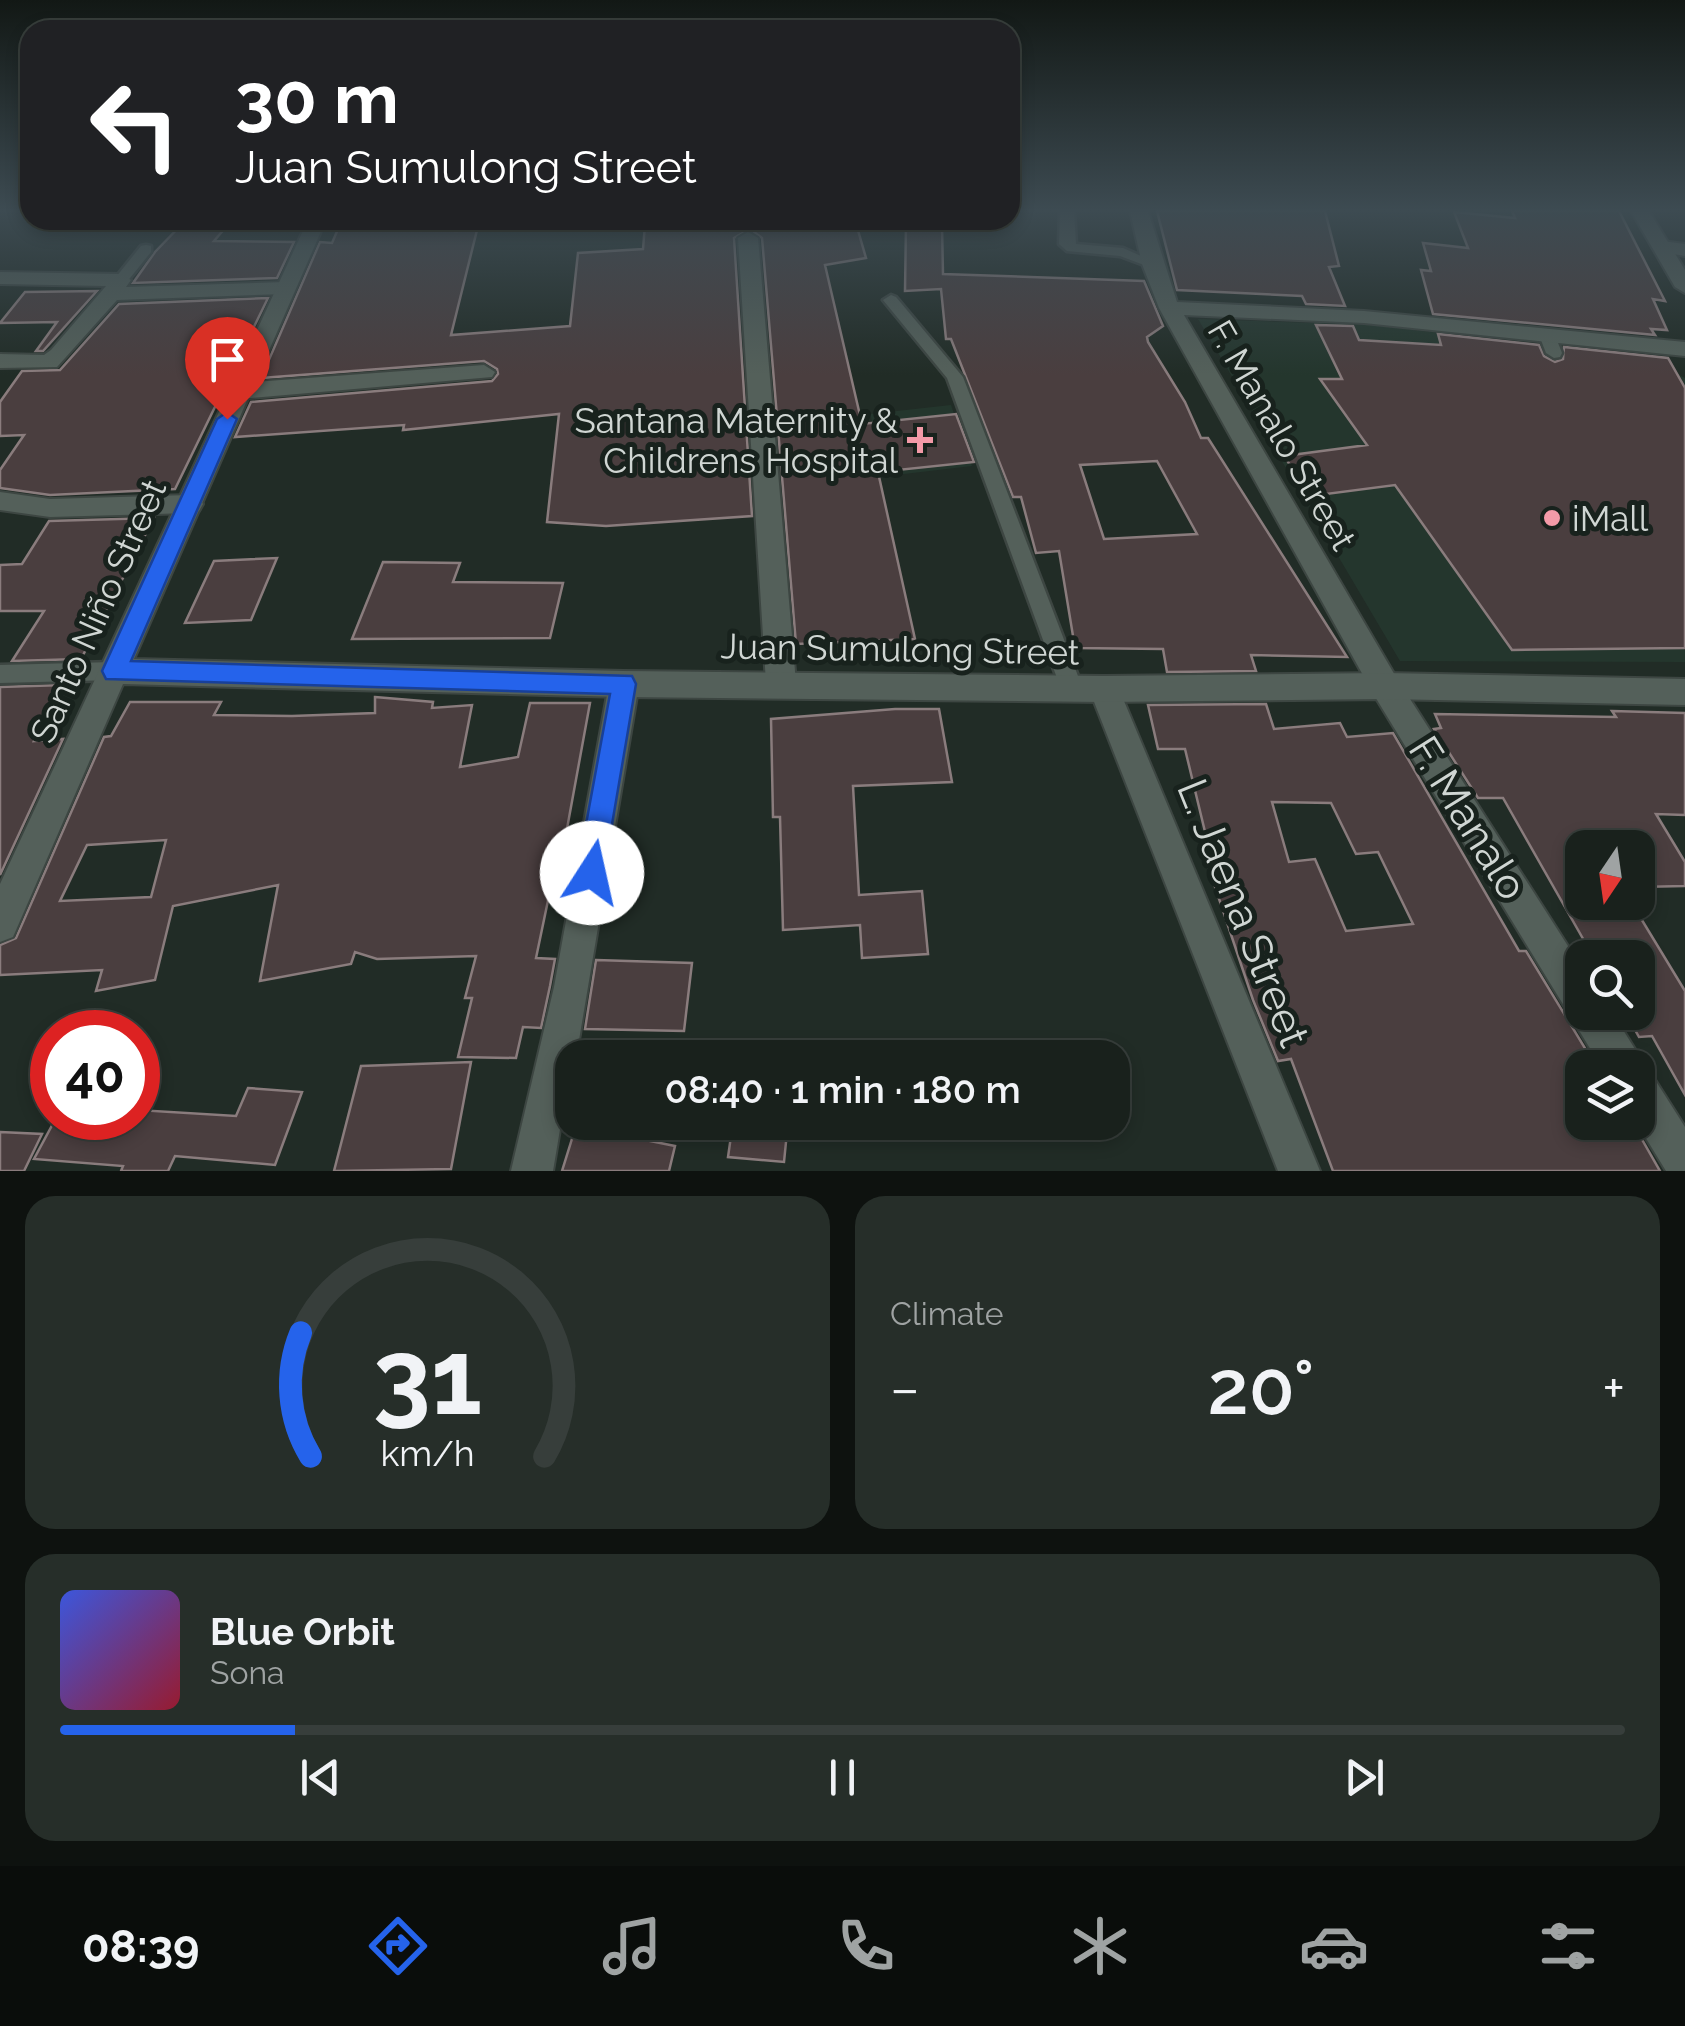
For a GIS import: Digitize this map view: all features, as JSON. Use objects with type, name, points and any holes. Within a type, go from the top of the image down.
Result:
[{"type":"street","name":"Santo Niño Street","points":[[0,924],[296,266]]},
{"type":"street","points":[[750,266],[781,683]]},
{"type":"street","name":"F. Manalo Street","points":[[1153,266],[1169,308],[1385,686]]},
{"type":"street","points":[[0,278],[116,287],[285,288]]},
{"type":"street","points":[[0,360],[49,362],[59,356],[116,287]]},
{"type":"street","points":[[1169,308],[1364,318],[1550,344],[1685,349]]},
{"type":"street","points":[[240,391],[484,372]]},
{"type":"street","points":[[0,501],[50,508],[148,502],[190,504]]},
{"type":"street","name":"Juan Sumulong Street","points":[[114,671],[624,684],[1088,689],[1385,686],[1685,692]]},
{"type":"street","points":[[532,1171],[572,987],[624,684]]},
{"type":"street","name":"F. Manalo","points":[[1385,686],[1565,974]]},
{"type":"street","name":"L. Jaena Street","points":[[1088,689],[1299,1171]]},
{"type":"street","points":[[1655,1115],[1685,1164]]},
{"type":"lane","points":[[116,287],[133,266]]},
{"type":"lane","points":[[891,300],[954,377],[1088,689]]},
{"type":"lane","points":[[0,674],[114,671]]},
{"type":"shaded area","name":"iMall","points":[[1198,319],[1370,325],[1646,357],[1685,378],[1685,662],[1400,661]]},
{"type":"shaded area","name":"Santana Maternity & Childrens Hospital","points":[[951,405],[972,466],[887,476],[870,414]]},
{"type":"building","points":[[145,266],[283,266],[277,278],[133,283]]},
{"type":"building","points":[[310,266],[468,266],[451,335],[570,326],[577,266],[736,266],[752,516],[606,526],[547,522],[559,414],[403,430],[404,425],[235,437],[251,402],[492,381],[497,369],[484,361],[261,378]]},
{"type":"building","points":[[764,266],[825,266],[862,424],[956,414],[974,462],[878,472],[915,639],[796,644]]},
{"type":"building","points":[[905,266],[943,266],[943,274],[1144,281],[1163,326],[1147,337],[1148,342],[1185,402],[1201,438],[1208,438],[1347,657],[1251,655],[1256,671],[1167,672],[1163,649],[1075,648],[1059,551],[1036,553],[1021,497],[1013,497],[951,339],[946,339],[941,289],[905,291]],"holes":[[[1157,461],[1197,534],[1104,539],[1080,465]]]},
{"type":"building","points":[[1171,266],[1339,266],[1329,267],[1345,306],[1306,304],[1302,296],[1177,290]]},
{"type":"building","points":[[1429,266],[1647,266],[1665,301],[1653,299],[1667,330],[1651,329],[1655,335],[1433,314],[1421,270],[1431,271]]},
{"type":"building","points":[[97,291],[43,351],[36,351],[57,322],[0,323],[25,292]]},
{"type":"building","points":[[268,298],[175,489],[50,495],[0,488],[0,470],[24,435],[0,436],[0,402],[22,371],[60,370],[119,304]]},
{"type":"building","name":"iMall","points":[[1316,325],[1353,326],[1359,340],[1441,345],[1438,334],[1539,345],[1544,356],[1555,362],[1563,359],[1564,347],[1668,358],[1685,388],[1685,648],[1512,650],[1395,485],[1311,496],[1284,456],[1367,445],[1320,379],[1342,379]]},
{"type":"building","points":[[154,518],[81,659],[12,661],[44,611],[0,611],[0,565],[22,564],[49,521]]},
{"type":"building","points":[[277,558],[251,620],[185,623],[214,561]]},
{"type":"building","points":[[383,562],[460,563],[453,582],[563,583],[550,638],[352,639]]},
{"type":"building","points":[[64,685],[34,741],[63,739],[0,875],[0,687]]},
{"type":"building","points":[[375,697],[433,702],[432,708],[472,705],[460,767],[518,757],[530,703],[590,703],[560,867],[555,867],[536,958],[555,959],[550,986],[541,1028],[523,1027],[516,1058],[458,1057],[472,998],[465,998],[476,956],[377,959],[355,952],[351,964],[260,981],[278,885],[173,906],[155,980],[96,991],[102,970],[0,975],[0,945],[16,938],[104,737],[111,736],[130,702],[221,702],[214,715],[375,713]],"holes":[[[166,840],[151,897],[60,901],[87,845]]]},
{"type":"building","points":[[1266,704],[1274,729],[1340,723],[1347,737],[1393,733],[1519,951],[1526,951],[1565,1015],[1565,1030],[1574,1030],[1586,1050],[1565,1050],[1565,1140],[1642,1140],[1660,1171],[1333,1171],[1291,1059],[1278,1061],[1253,1000],[1209,869],[1214,869],[1185,749],[1158,749],[1148,705]],"holes":[[[1272,802],[1331,803],[1356,854],[1378,852],[1413,924],[1346,931],[1315,859],[1289,862]]]},
{"type":"building","points":[[939,709],[952,782],[853,786],[859,895],[922,891],[928,954],[862,958],[860,925],[783,930],[780,817],[773,817],[771,719]]},
{"type":"building","points":[[1612,711],[1685,713],[1685,815],[1656,814],[1685,862],[1685,886],[1655,887],[1655,830],[1565,830],[1565,907],[1503,798],[1478,798],[1434,729],[1441,728],[1435,714],[1616,717]]},
{"type":"building","points":[[1572,920],[1642,920],[1654,940],[1584,940]]},
{"type":"building","points":[[1655,942],[1685,991],[1685,1095],[1652,1036],[1639,1037],[1635,1030],[1655,1030]]},
{"type":"building","points":[[596,960],[692,963],[684,1031],[585,1029]]},
{"type":"building","points":[[471,1062],[451,1169],[334,1171],[361,1066]]},
{"type":"building","points":[[248,1088],[302,1092],[275,1165],[175,1156],[168,1171],[121,1171],[123,1166],[34,1159],[44,1140],[160,1140],[160,1111],[236,1116]]},
{"type":"building","points":[[0,1132],[30,1133],[30,1140],[39,1140],[24,1171],[0,1171]]},
{"type":"building","points":[[572,1140],[645,1140],[675,1146],[669,1171],[562,1171]]},
{"type":"building","points":[[730,1140],[786,1140],[784,1162],[728,1157]]},
{"type":"place","name":"Santana Maternity & Childrens Hospital","points":[[920,440]]},
{"type":"place","name":"iMall","points":[[1552,518]]},
{"type":"route","points":[[227,419],[114,671],[624,684],[592,873]]}]
